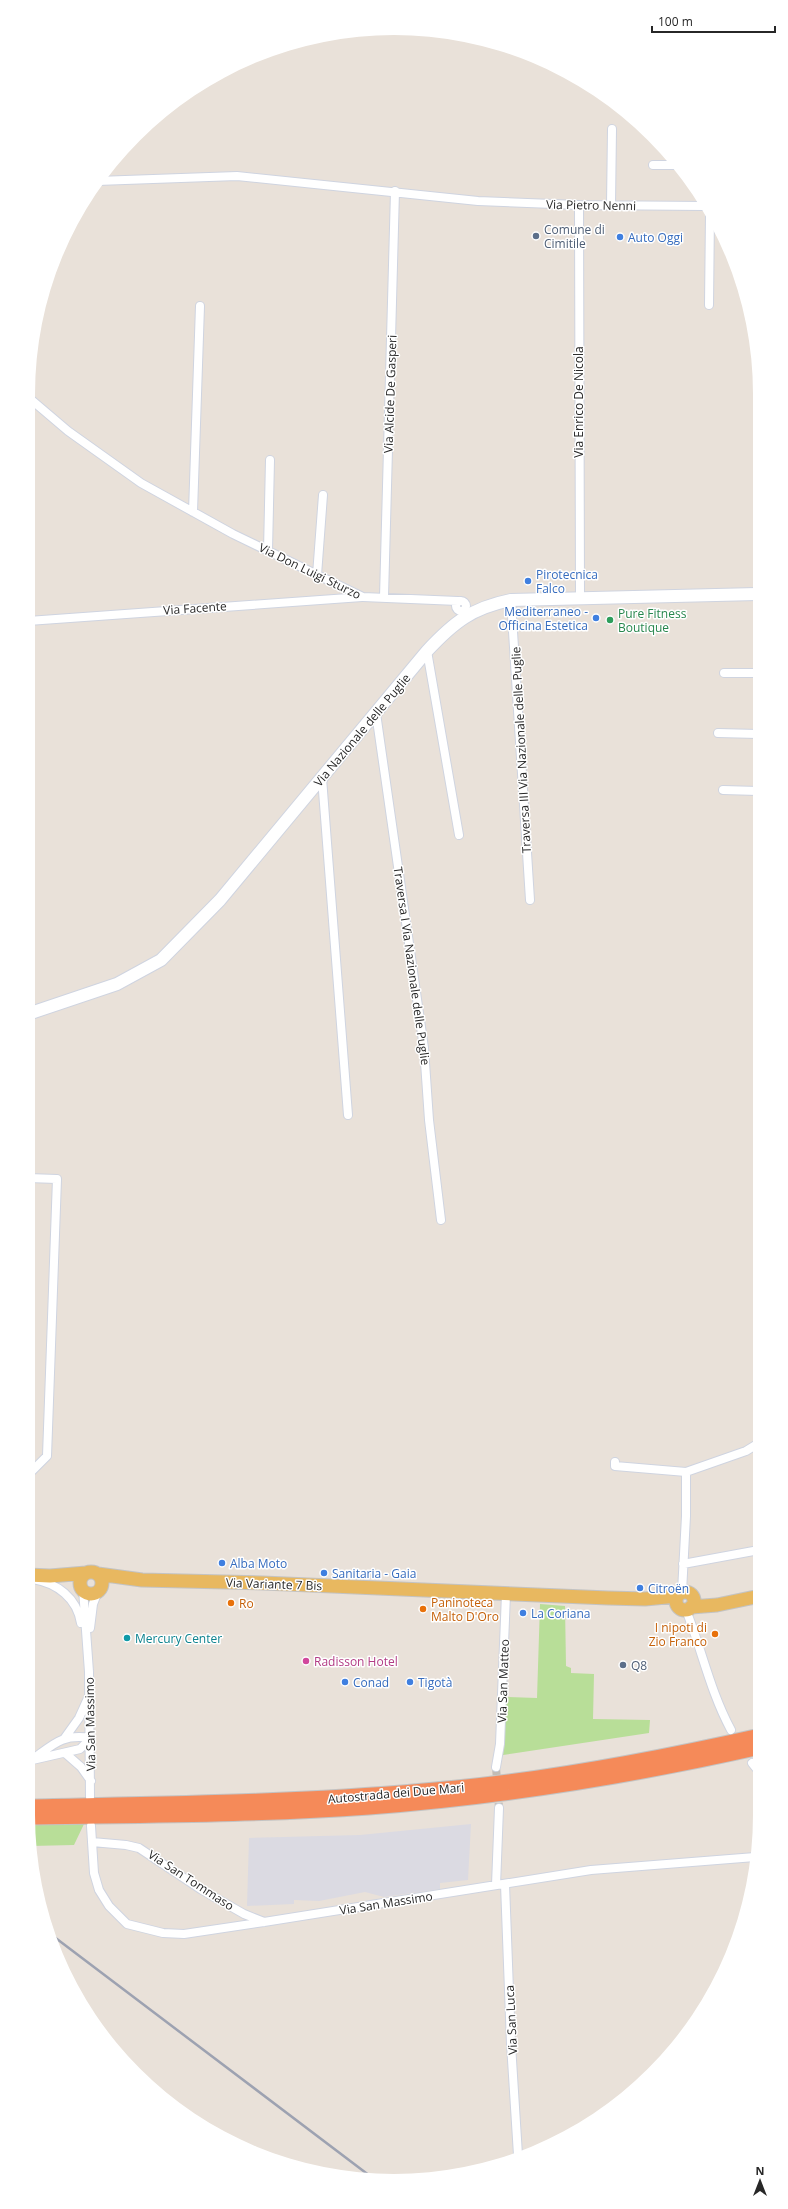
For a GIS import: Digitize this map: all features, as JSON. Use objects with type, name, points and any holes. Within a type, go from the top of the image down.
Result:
[{"type":"highway","name":"Autostrada dei Due Mari","points":[[35,1806],[313,1800],[426,1791],[600,1768],[753,1737]]},
{"type":"highway","name":"Autostrada dei Due Mari","points":[[35,1817],[298,1811],[427,1802],[602,1779],[753,1748]]},
{"type":"main road","name":"Via Nazionale delle Puglie","points":[[35,1012],[117,984],[161,960],[220,900],[428,651],[453,625],[484,607],[511,600],[753,594]]},
{"type":"main road","name":"Via Variante 7 Bis","points":[[35,1575],[92,1574],[142,1580],[263,1583],[684,1601],[741,1600],[753,1597]]},
{"type":"main road","points":[[92,1574],[102,1580],[98,1590],[88,1593],[82,1589],[81,1578],[92,1574]]},
{"type":"main road","name":"Via Variante 7 Bis","points":[[50,1576],[82,1589]]},
{"type":"main road","name":"Via Variante 7 Bis","points":[[98,1590],[142,1580]]},
{"type":"street","points":[[611,205],[612,129]]},
{"type":"street","points":[[653,165],[671,165]]},
{"type":"street","name":"Via Pietro Nenni","points":[[105,181],[237,176],[395,191],[478,201],[579,205],[699,206]]},
{"type":"street","name":"Via Alcide De Gasperi","points":[[384,597],[393,331],[395,191]]},
{"type":"street","name":"Via Enrico De Nicola","points":[[579,205],[580,598]]},
{"type":"street","points":[[710,224],[710,305]]},
{"type":"street","points":[[193,512],[200,306]]},
{"type":"street","name":"Via Don Luigi Sturzo","points":[[35,404],[68,431],[141,483],[268,551],[363,597],[384,597],[484,607]]},
{"type":"street","points":[[268,551],[270,460]]},
{"type":"street","points":[[317,575],[323,495]]},
{"type":"street","name":"Via Facente","points":[[35,621],[363,597]]},
{"type":"street","name":"Traversa III Via Nazionale delle Puglie","points":[[511,600],[530,900]]},
{"type":"street","points":[[453,625],[460,604]]},
{"type":"street","points":[[428,651],[459,835]]},
{"type":"street","points":[[724,673],[753,673]]},
{"type":"street","name":"Traversa I Via Nazionale delle Puglie","points":[[376,713],[424,1048],[429,1120],[441,1220]]},
{"type":"street","points":[[718,733],[753,734]]},
{"type":"street","points":[[322,778],[348,1115]]},
{"type":"street","points":[[723,790],[753,791]]},
{"type":"street","points":[[35,1178],[57,1179],[47,1456],[35,1468]]},
{"type":"street","points":[[615,1462],[615,1466],[686,1472],[753,1446]]},
{"type":"street","points":[[686,1472],[683,1564],[684,1601],[699,1644],[711,1686],[731,1730]]},
{"type":"street","points":[[683,1564],[753,1551]]},
{"type":"street","name":"Via San Massimo","points":[[35,1580],[58,1588],[72,1599],[79,1613],[84,1645],[88,1651]]},
{"type":"street","name":"Via San Massimo","points":[[82,1589],[88,1651],[90,1696],[90,1797]]},
{"type":"street","name":"Via San Massimo","points":[[88,1651],[93,1604],[98,1590]]},
{"type":"street","name":"Via San Matteo","points":[[496,1767],[500,1744],[506,1594]]},
{"type":"street","points":[[64,1739],[79,1718],[90,1696]]},
{"type":"street","points":[[35,1758],[64,1739],[74,1736],[91,1738]]},
{"type":"street","points":[[35,1760],[80,1749],[91,1738]]},
{"type":"street","points":[[65,1753],[81,1766],[90,1781]]},
{"type":"street","points":[[496,1885],[499,1808]]},
{"type":"street","name":"Via San Massimo","points":[[91,1826],[94,1873],[99,1890],[109,1906],[127,1924],[163,1933],[184,1934],[592,1870],[750,1857]]},
{"type":"street","name":"Via San Tommaso","points":[[92,1842],[126,1845],[139,1848],[202,1890],[244,1914],[264,1922]]},
{"type":"street","name":"Via San Luca","points":[[505,1884],[511,2044],[518,2152]]},
{"type":"shaded area","points":[[471,1824],[468,1880],[440,1883],[440,1889],[384,1897],[365,1892],[319,1901],[294,1900],[294,1904],[247,1906],[249,1838],[360,1835]]},
{"type":"green space","points":[[540,1604],[565,1606],[566,1666],[571,1668],[571,1673],[594,1674],[593,1719],[650,1720],[649,1733],[503,1755],[506,1697],[537,1698]]},
{"type":"green space","points":[[84,1824],[74,1845],[37,1846],[35,1825]]},
{"type":"tunnel","points":[[496,1767],[499,1808]]},
{"type":"railway","points":[[57,1939],[365,2173]]},
{"type":"place","name":"Comune di Cimitile","points":[[536,236]]},
{"type":"place","name":"Auto Oggi","points":[[620,237]]},
{"type":"place","name":"Pirotecnica Falco","points":[[528,581]]},
{"type":"place","name":"Mediterraneo - Officina Estetica","points":[[596,618]]},
{"type":"place","name":"Pure Fitness Boutique","points":[[610,620]]},
{"type":"place","name":"Alba Moto","points":[[222,1563]]},
{"type":"place","name":"Sanitaria - Gaia","points":[[324,1573]]},
{"type":"place","name":"Citroën","points":[[640,1588]]},
{"type":"place","name":"Ro","points":[[231,1603]]},
{"type":"place","name":"Paninoteca Malto D'Oro","points":[[423,1609]]},
{"type":"place","name":"La Coriana","points":[[523,1613]]},
{"type":"place","name":"I nipoti di Zio Franco","points":[[715,1634]]},
{"type":"place","name":"Mercury Center","points":[[127,1638]]},
{"type":"place","name":"Radisson Hotel","points":[[306,1661]]},
{"type":"place","name":"Q8","points":[[623,1665]]},
{"type":"place","name":"Conad","points":[[345,1682]]},
{"type":"place","name":"Tigotà","points":[[410,1682]]}]
